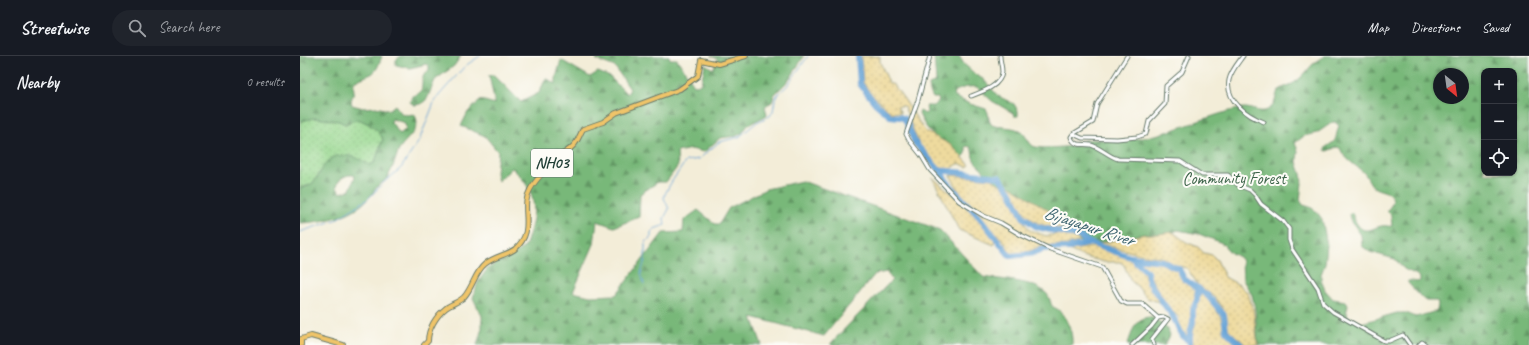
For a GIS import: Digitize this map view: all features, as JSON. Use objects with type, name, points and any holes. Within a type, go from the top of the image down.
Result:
[{"type":"main road","name":"NH03","points":[[424,345],[428,342],[428,334],[431,327],[446,308],[463,298],[484,264],[514,250],[525,236],[528,221],[526,202],[530,190],[555,159],[574,145],[583,129],[603,122],[616,113],[680,89],[698,76],[701,60],[720,64],[746,56]]},
{"type":"main road","points":[[301,345],[301,339],[311,336],[343,345]]},
{"type":"street","points":[[930,56],[918,100],[906,134],[921,154],[930,170],[959,201],[984,216],[1002,223],[1021,235],[1056,251],[1102,266],[1121,301],[1127,304],[1142,304],[1158,318],[1168,319],[1152,339],[1154,345]]},
{"type":"street","points":[[971,96],[988,89],[999,80],[1002,74],[1000,56]]},
{"type":"street","points":[[1073,134],[1093,122],[1097,104],[1127,56]]},
{"type":"street","points":[[1073,134],[1082,138],[1113,139],[1133,138],[1146,134],[1148,121],[1165,104],[1166,86],[1182,72],[1188,56]]},
{"type":"street","points":[[1243,56],[1231,73],[1229,87],[1238,107],[1264,122]]},
{"type":"street","points":[[1073,134],[1071,137],[1076,143],[1098,148],[1109,156],[1118,159],[1180,161],[1202,175],[1228,175],[1238,185],[1247,188],[1255,194],[1261,204],[1270,212],[1281,218],[1289,229],[1289,240],[1292,250],[1318,288],[1323,303],[1333,312],[1384,341],[1389,341],[1403,335],[1410,345]]},
{"type":"street","points":[[1132,345],[1151,327],[1158,318]]},
{"type":"street","points":[[1419,345],[1422,342],[1426,345]]},
{"type":"green space","points":[[300,56],[382,56],[377,68],[372,74],[354,82],[354,92],[351,101],[352,105],[363,108],[376,107],[389,110],[395,105],[402,114],[414,114],[417,119],[417,124],[416,128],[400,148],[392,170],[387,178],[361,205],[345,214],[327,220],[300,223],[300,188],[308,186],[314,181],[327,162],[333,157],[342,155],[354,157],[370,165],[375,162],[383,139],[373,127],[358,119],[345,124],[339,121],[315,118],[300,121]],"holes":[[[392,119],[405,123],[406,129],[400,134],[391,122]],[[349,175],[354,175],[355,177],[350,190],[341,193],[337,188],[338,183],[342,178]]]},
{"type":"green space","points":[[401,56],[461,56],[454,66],[435,80],[427,99],[421,104],[414,105],[410,102],[412,96],[420,93],[424,74],[429,70],[429,66],[426,64],[410,68],[396,65],[396,60]]},
{"type":"green space","points":[[596,56],[669,56],[670,59],[677,59],[694,85],[701,84],[705,64],[713,69],[718,59],[711,56],[804,56],[789,80],[774,95],[772,102],[765,106],[767,115],[748,125],[742,133],[736,136],[720,138],[704,152],[691,149],[677,152],[678,166],[666,182],[658,182],[640,194],[639,217],[614,227],[597,221],[594,244],[573,292],[590,296],[616,295],[663,233],[683,232],[684,220],[698,210],[715,224],[719,224],[729,208],[766,189],[802,181],[940,230],[983,277],[1026,283],[1041,289],[1047,294],[1052,306],[1060,311],[1065,318],[1071,331],[1072,345],[831,345],[831,343],[892,280],[887,272],[875,274],[824,336],[752,317],[762,345],[477,345],[482,328],[482,316],[473,298],[478,282],[488,268],[525,247],[532,224],[534,204],[528,187],[512,168],[498,181],[496,173],[498,152],[485,136],[461,126],[468,112],[481,100],[495,104],[489,75],[494,75],[521,102],[539,93],[546,78],[556,84],[556,78],[561,60],[590,77],[598,72],[610,77],[627,94],[630,89],[615,67],[597,60]]},
{"type":"green space","name":"Community Forest","points":[[934,56],[959,56],[964,64],[983,79],[998,96],[1014,104],[1018,111],[1018,116],[1014,116],[1013,113],[992,101],[977,87],[960,89],[953,95],[970,104],[986,109],[992,125],[1019,130],[1033,146],[1042,148],[1084,145],[1083,141],[1090,140],[1121,141],[1142,138],[1170,131],[1219,114],[1243,108],[1266,111],[1273,105],[1278,91],[1296,82],[1313,64],[1325,56],[1529,56],[1529,345],[1258,345],[1255,308],[1252,295],[1243,280],[1242,261],[1239,257],[1231,253],[1222,243],[1199,234],[1178,230],[1173,232],[1145,234],[1112,239],[1092,245],[1084,244],[1076,238],[1067,235],[1067,230],[1063,229],[1059,224],[1029,203],[1014,197],[984,178],[983,169],[973,159],[971,147],[966,146],[966,154],[962,158],[943,144],[932,133],[922,121],[919,114],[920,111],[925,114],[927,112],[926,106],[933,106],[939,101],[938,98],[933,98],[929,85],[936,82]],"holes":[[[1333,122],[1339,126],[1336,139],[1326,147],[1325,150],[1327,151],[1337,147],[1340,148],[1347,159],[1367,176],[1370,183],[1375,188],[1387,193],[1393,199],[1392,204],[1387,211],[1391,215],[1392,226],[1383,226],[1363,230],[1357,224],[1351,212],[1349,214],[1350,219],[1361,235],[1362,246],[1370,252],[1395,259],[1404,269],[1417,275],[1420,281],[1408,281],[1408,283],[1426,301],[1437,301],[1437,311],[1416,317],[1406,313],[1397,313],[1361,323],[1348,317],[1346,313],[1348,306],[1346,301],[1333,299],[1325,290],[1321,280],[1321,274],[1325,264],[1327,245],[1322,219],[1316,211],[1303,205],[1300,200],[1302,183],[1297,162],[1298,151],[1295,143],[1304,136],[1317,133]]]},
{"type":"green space","points":[[315,118],[339,121],[345,124],[358,119],[373,127],[383,139],[375,162],[370,165],[363,162],[320,172],[312,184],[300,188],[300,121]]},
{"type":"green space","points":[[1150,317],[1162,324],[1169,332],[1170,335],[1165,345],[1127,345],[1132,331],[1137,323],[1144,318]]},
{"type":"sand","points":[[861,56],[880,56],[880,62],[889,83],[894,85],[925,131],[951,145],[970,165],[967,167],[959,163],[950,170],[936,166],[925,160],[904,106],[897,106],[901,113],[890,112],[871,94],[863,82]]},
{"type":"sand","points":[[950,175],[992,179],[1008,190],[1018,213],[1029,230],[1046,236],[1058,234],[1076,238],[1080,241],[1068,245],[1039,246],[1031,251],[1011,254],[1004,241],[994,232],[959,191]]},
{"type":"sand","points":[[932,177],[978,217],[995,240],[994,245],[959,230]]},
{"type":"sand","points":[[1009,185],[1056,215],[1063,229],[1042,225],[1034,221],[1023,211]]},
{"type":"sand","points":[[1173,232],[1186,242],[1198,247],[1204,253],[1212,255],[1217,260],[1225,277],[1239,285],[1248,293],[1253,308],[1258,345],[1245,345],[1241,340],[1228,331],[1227,318],[1221,306],[1214,297],[1198,285],[1187,268],[1177,266],[1161,257],[1143,255],[1105,245],[1092,245],[1145,234]]},
{"type":"sand","points":[[1093,247],[1129,258],[1144,272],[1145,279],[1159,302],[1147,298],[1131,281],[1124,265],[1120,262],[1104,262],[1082,256],[1069,250]]},
{"type":"sand","points":[[1138,260],[1166,264],[1178,271],[1183,280],[1197,289],[1195,301],[1191,310],[1192,322],[1189,329],[1189,339],[1185,336],[1178,320],[1179,317],[1172,312],[1162,298],[1149,274]]},
{"type":"sand","points":[[1201,293],[1213,304],[1222,320],[1225,332],[1237,345],[1192,345],[1191,339],[1195,325],[1195,308],[1198,304]]},
{"type":"waterway","points":[[300,232],[335,220],[368,199],[383,183],[401,168],[419,141],[435,100],[465,66],[480,56]]},
{"type":"waterway","points":[[644,284],[641,273],[645,260],[645,243],[651,237],[651,232],[654,229],[665,225],[664,218],[669,209],[664,198],[665,194],[686,161],[699,159],[719,142],[739,137],[757,122],[770,116],[778,94],[787,86],[808,56]]},
{"type":"waterway","name":"Bijayapur River","points":[[858,56],[860,84],[875,103],[890,116],[905,119],[915,143],[939,170],[999,177],[1010,191],[1023,217],[1037,227],[1079,236],[1090,243],[1130,257],[1162,261],[1179,269],[1184,279],[1207,295],[1224,315],[1226,331],[1241,345]]},
{"type":"waterway","points":[[939,170],[948,183],[981,219],[1010,256],[1030,254],[1044,249],[1069,248],[1090,243]]},
{"type":"waterway","points":[[1132,258],[1147,272],[1149,282],[1172,315],[1183,336],[1190,342]]},
{"type":"waterway","points":[[1190,343],[1193,309],[1197,300],[1198,288]]}]
